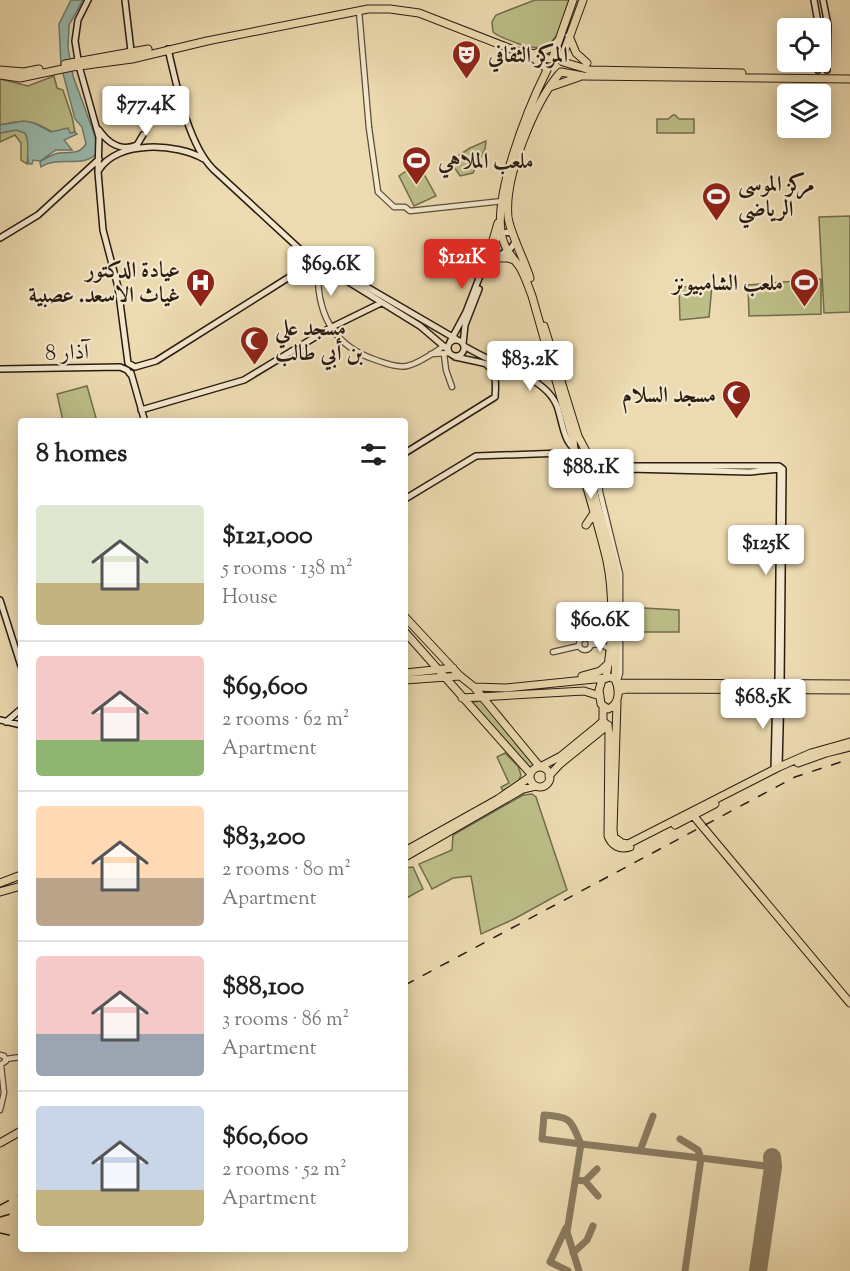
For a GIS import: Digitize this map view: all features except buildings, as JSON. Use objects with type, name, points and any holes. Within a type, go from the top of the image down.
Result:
[{"type":"main road","points":[[88,0],[76,30],[75,64],[97,126],[100,145],[98,172],[103,230],[118,287],[127,360],[135,367]]},
{"type":"main road","points":[[124,0],[131,55]]},
{"type":"main road","points":[[573,0],[565,38],[563,68],[547,88],[534,114],[515,177],[508,207],[508,220],[578,427],[581,444],[593,465],[615,569],[618,713],[615,737],[614,837],[628,844],[692,814]]},
{"type":"main road","points":[[583,0],[565,38],[551,58],[512,156],[501,215],[501,234],[525,277],[575,448],[575,470],[581,474],[594,513],[610,578],[609,663],[605,678],[600,684],[605,723],[608,836],[613,844],[620,848],[628,848],[798,761],[850,747]]},
{"type":"main road","points":[[814,0],[817,18]]},
{"type":"main road","points":[[823,0],[827,18]]},
{"type":"main road","points":[[131,55],[353,8],[393,6],[426,12],[532,55],[554,75],[560,73],[583,76],[850,77]]},
{"type":"main road","points":[[0,75],[20,78],[75,64],[168,49],[359,11],[390,9],[410,11],[532,55],[551,58],[590,70],[850,77]]},
{"type":"main road","points":[[532,55],[551,48],[565,38]]},
{"type":"main road","points":[[565,38],[586,63]]},
{"type":"main road","points":[[168,49],[183,108],[205,160],[239,195],[308,257],[452,340],[514,367],[532,368],[538,371],[538,378],[533,381]]},
{"type":"main road","points":[[532,55],[538,67],[541,82]]},
{"type":"main road","points":[[0,70],[52,69]]},
{"type":"main road","points":[[547,88],[583,76]]},
{"type":"main road","points":[[97,126],[108,141],[123,148],[137,145],[143,135]]},
{"type":"main road","points":[[98,172],[115,154],[148,149],[179,149],[205,160]]},
{"type":"main road","points":[[0,238],[38,215],[99,159]]},
{"type":"main road","points":[[446,351],[466,312],[501,215]]},
{"type":"main road","points":[[455,357],[461,354],[465,325],[484,273],[491,261],[515,245],[515,237],[511,232],[501,234],[491,247]]},
{"type":"main road","points":[[304,267],[308,257]]},
{"type":"main road","points":[[496,258],[514,260]]},
{"type":"main road","points":[[144,418],[131,375],[135,367],[156,361],[304,267],[324,265],[420,326],[455,357],[506,369],[543,387],[554,400],[568,442],[575,448]]},
{"type":"main road","points":[[141,410],[244,380],[330,328],[381,303]]},
{"type":"main road","points":[[532,368],[541,364],[548,357]]},
{"type":"main road","points":[[120,367],[127,360]]},
{"type":"main road","points":[[408,451],[495,397],[496,378],[492,370],[483,362]]},
{"type":"main road","name":"8 آذار","points":[[0,369],[120,367],[131,375]]},
{"type":"main road","points":[[496,378],[506,369]]},
{"type":"main road","points":[[408,497],[463,462],[479,455],[563,453],[574,461]]},
{"type":"main road","points":[[574,461],[583,455],[602,464],[613,466],[779,466],[783,469],[776,768]]},
{"type":"main road","points":[[581,474],[620,470],[750,472],[780,469],[779,687]]},
{"type":"main road","points":[[586,525],[594,513]]},
{"type":"main road","points":[[0,600],[18,657]]},
{"type":"main road","points":[[408,629],[474,687],[540,767],[546,769],[549,776]]},
{"type":"main road","points":[[408,629],[437,669],[530,775],[531,782],[536,786]]},
{"type":"main road","points":[[451,667],[449,659],[453,655]]},
{"type":"main road","points":[[574,681],[581,676],[600,671],[609,663]]},
{"type":"main road","points":[[408,673],[451,667]]},
{"type":"main road","points":[[408,680],[460,676]]},
{"type":"main road","points":[[474,687],[506,688],[605,678],[626,689],[850,684]]},
{"type":"main road","points":[[779,687],[850,690]]},
{"type":"main road","points":[[462,698],[584,691],[600,696]]},
{"type":"main road","points":[[603,707],[612,708],[617,702]]},
{"type":"main road","points":[[2,722],[18,711]]},
{"type":"main road","points":[[408,849],[498,799],[530,775],[534,769],[561,756],[618,713]]},
{"type":"main road","points":[[2,722],[18,725]]},
{"type":"main road","points":[[408,855],[523,789],[545,785],[549,776],[560,764],[605,723]]},
{"type":"main road","points":[[741,789],[776,768],[850,742]]},
{"type":"main road","points":[[692,814],[849,1001]]},
{"type":"main road","points":[[0,883],[18,876]]},
{"type":"main road","points":[[0,892],[18,887]]},
{"type":"main road","points":[[0,1145],[18,1135]]},
{"type":"street","points":[[359,11],[369,128],[378,192],[394,207],[405,207],[410,211],[503,201]]},
{"type":"street","points":[[324,265],[317,273],[320,302],[330,328],[357,352],[391,365],[407,366],[431,354],[446,351]]},
{"type":"street","points":[[431,354],[446,351]]},
{"type":"street","points":[[446,351],[446,370],[452,387]]},
{"type":"street","points":[[596,487],[608,523],[620,574],[620,673],[617,684]]},
{"type":"street","points":[[579,646],[580,640],[585,637],[590,640],[591,645]]},
{"type":"street","points":[[553,652],[579,646],[585,650],[591,645],[600,645],[610,649]]},
{"type":"street","points":[[0,1055],[6,1059],[18,1057]]},
{"type":"street","points":[[0,1110],[4,1093],[0,1065],[4,1064],[6,1059]]},
{"type":"green space","points":[[535,0],[570,0],[559,30],[549,44],[532,47],[505,39],[493,32],[492,22],[496,15]]},
{"type":"green space","points":[[54,76],[57,88],[63,90],[75,132],[55,133],[26,121],[0,125],[0,79],[28,86]]},
{"type":"green space","points":[[673,115],[679,119],[694,119],[694,133],[657,133],[657,119],[668,119]]},
{"type":"green space","points":[[16,130],[25,133],[29,142],[27,164],[21,160],[21,143],[15,135],[0,142],[0,133]]},
{"type":"green space","points":[[486,141],[485,149],[473,173],[460,176],[450,161]]},
{"type":"green space","name":"ملعب الملاهي","points":[[418,163],[436,196],[414,206],[399,176]]},
{"type":"green space","points":[[850,216],[850,312],[824,313],[819,217]]},
{"type":"green space","points":[[821,279],[821,314],[749,316],[748,285]]},
{"type":"green space","points":[[712,286],[709,317],[680,320],[679,287]]},
{"type":"green space","points":[[87,386],[96,418],[62,418],[57,394]]},
{"type":"green space","points":[[626,607],[679,610],[679,632],[626,632]]},
{"type":"green space","points":[[482,701],[536,765],[530,769],[470,702]]},
{"type":"green space","points":[[505,753],[518,766],[521,775],[518,783],[503,791],[501,787],[509,783],[497,757]]},
{"type":"green space","points":[[532,794],[536,797],[567,890],[481,934],[471,876],[453,878],[432,889],[419,864],[452,850],[453,835],[523,795]]},
{"type":"green space","points":[[413,867],[423,889],[408,897],[408,868]]},
{"type":"water","points":[[71,0],[83,0],[69,25],[68,48],[73,76],[95,136],[97,153],[85,160],[55,162],[41,167],[40,162],[49,156],[71,153],[83,148],[86,144],[82,127],[75,119],[61,66],[59,24]]},
{"type":"water","points":[[24,121],[34,123],[51,132],[68,128],[70,133],[75,132],[77,134],[64,140],[72,150],[56,150],[40,161],[33,160],[32,164],[29,164],[28,141],[25,133],[16,130],[0,133],[0,125]]},
{"type":"taxiway","points":[[544,1115],[569,1121],[581,1144],[542,1139],[544,1115]]},
{"type":"taxiway","points":[[640,1151],[653,1116]]},
{"type":"taxiway","points":[[680,1139],[698,1150],[701,1158]]},
{"type":"taxiway","points":[[579,1271],[567,1232],[581,1144],[701,1158]]},
{"type":"taxiway","points":[[685,1271],[701,1158],[773,1167]]},
{"type":"taxiway","points":[[576,1180],[585,1181],[597,1169]]},
{"type":"taxiway","points":[[585,1181],[598,1196]]},
{"type":"taxiway","points":[[573,1253],[587,1240],[593,1226]]},
{"type":"taxiway","points":[[566,1228],[550,1262],[568,1271]]},
{"type":"runway","points":[[758,1271],[773,1167],[772,1157]]},
{"type":"railway","points":[[408,983],[795,777],[850,759]]},
{"type":"railway","points":[[0,1205],[18,1196]]},
{"type":"railway","points":[[0,1217],[18,1212]]},
{"type":"railway","points":[[0,1233],[18,1237]]},
{"type":"place","name":"المركز الثقافي","points":[[467,80]]},
{"type":"place","name":"ملعب الملاهي","points":[[417,186]]},
{"type":"place","name":"مركز الموسى الرياضي","points":[[717,222]]},
{"type":"place","name":"عيادة الدكتور غياث الاسعد. عصبية","points":[[201,308]]},
{"type":"place","name":"ملعب الشامبيونز","points":[[804,308]]},
{"type":"place","name":"مسجد علي بن أبي طالب","points":[[254,366]]},
{"type":"place","name":"مسجد السلام","points":[[737,420]]}]
